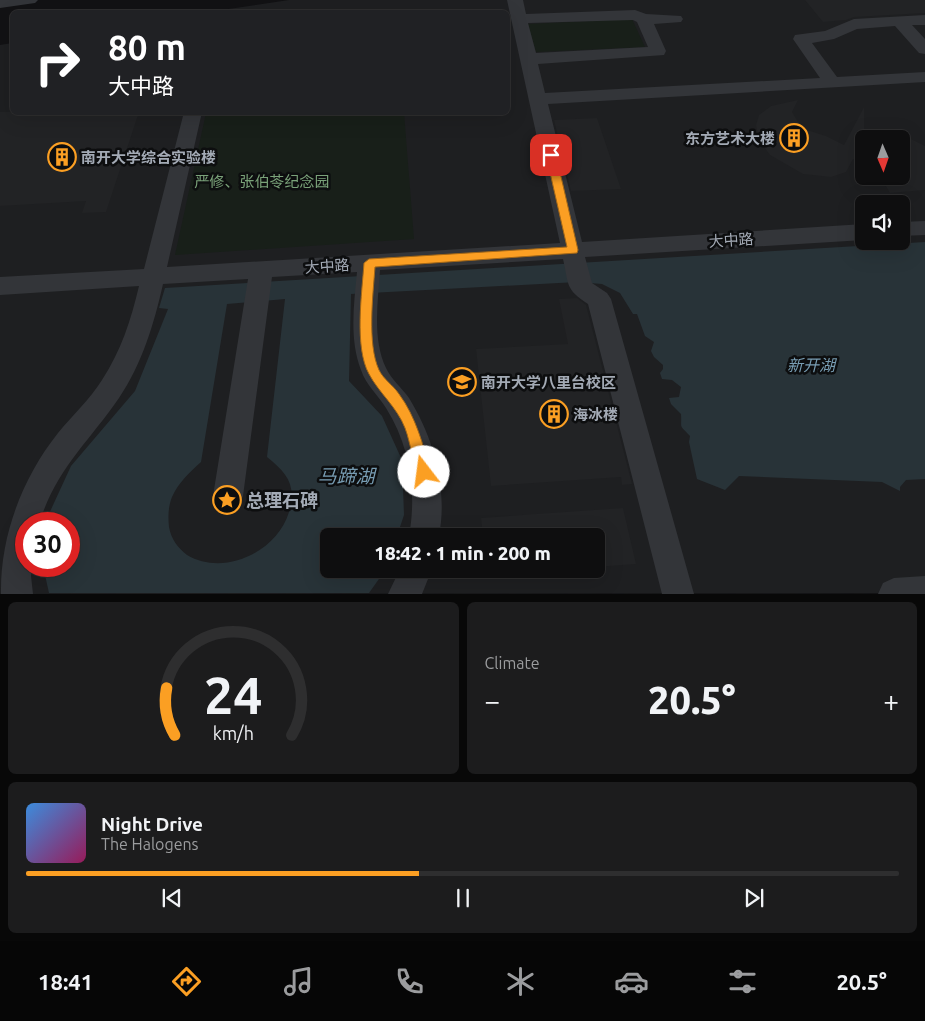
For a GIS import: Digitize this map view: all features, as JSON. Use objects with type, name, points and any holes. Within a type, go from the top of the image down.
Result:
[{"type":"street","points":[[0,3],[30,0]]},
{"type":"street","points":[[515,0],[520,19],[516,38],[529,59],[581,288],[600,299],[678,594]]},
{"type":"street","points":[[520,19],[635,15],[644,19],[675,19]]},
{"type":"street","points":[[529,59],[658,51],[644,19]]},
{"type":"street","points":[[833,83],[802,39],[828,36],[854,24],[925,20]]},
{"type":"street","points":[[899,22],[925,49]]},
{"type":"street","points":[[538,98],[925,78]]},
{"type":"street","points":[[11,582],[23,526],[42,479],[66,444],[110,390],[128,358],[142,323],[192,115]]},
{"type":"street","points":[[910,229],[925,228]]},
{"type":"street","name":"大中路","points":[[0,286],[154,276],[261,274],[368,278],[574,255],[855,233]]},
{"type":"street","points":[[228,496],[261,274]]},
{"type":"street","points":[[368,278],[366,321],[369,358],[373,371],[394,397],[411,426],[428,488],[425,528]]},
{"type":"street","points":[[404,594],[413,578]]},
{"type":"street","points":[[894,594],[925,592]]},
{"type":"shaded area","name":"南开大学八里台校区","points":[[289,0],[925,0],[925,593],[0,594],[0,45],[10,43],[10,115],[510,115],[510,10],[222,10]]},
{"type":"green space","points":[[632,19],[645,47],[536,52],[528,24]]},
{"type":"green space","name":"严修、张伯苓纪念园","points":[[206,115],[404,115],[414,239],[175,255]]},
{"type":"water","points":[[925,242],[925,479],[906,480],[900,487],[900,491],[882,482],[739,476],[725,490],[697,479],[689,442],[690,436],[682,428],[681,414],[671,404],[669,398],[679,397],[681,387],[672,380],[662,379],[660,373],[663,365],[654,357],[651,351],[654,342],[645,336],[637,314],[633,314],[620,293],[602,284],[577,282],[351,294],[349,381],[382,416],[402,460],[404,515],[400,528],[320,528],[320,578],[380,578],[369,593],[49,593],[45,577],[80,577],[80,512],[50,512],[71,466],[135,391],[168,309],[159,308],[165,288],[855,246],[855,250],[910,250],[910,243]],"holes":[[[285,299],[267,457],[285,474],[291,487],[292,494],[289,512],[283,526],[273,539],[261,549],[247,557],[232,562],[217,563],[202,561],[187,555],[175,543],[169,527],[169,508],[172,497],[178,487],[201,462],[227,304]]]},
{"type":"building","points":[[805,0],[925,0],[925,13],[854,17],[846,20],[823,22]]},
{"type":"building","name":"东方艺术大楼","points":[[798,100],[792,112],[798,122],[807,130],[826,136],[844,145],[864,107],[864,130],[855,130],[855,160],[853,159],[846,172],[831,177],[803,174],[770,155],[759,140],[756,125],[759,115],[771,106]]},
{"type":"building","name":"南开大学综合实验楼","points":[[0,112],[10,112],[10,115],[138,115],[106,212],[82,213],[86,201],[0,206]]},
{"type":"building","points":[[597,118],[621,189],[571,191],[554,120]]},
{"type":"building","points":[[910,138],[925,146],[925,190],[890,193],[885,185],[910,185]]},
{"type":"building","name":"海冰楼","points":[[577,298],[586,305],[632,484],[622,485],[621,477],[491,486],[476,349],[568,344],[559,299]]},
{"type":"building","points":[[623,508],[636,564],[605,566],[605,528],[482,528],[481,518]]},
{"type":"place","name":"东方艺术大楼","points":[[794,138]]},
{"type":"place","name":"南开大学综合实验楼","points":[[62,157]]},
{"type":"place","name":"南开大学八里台校区","points":[[462,382]]},
{"type":"place","name":"海冰楼","points":[[554,414]]},
{"type":"place","name":"总理石碑","points":[[227,500]]},
{"type":"route","points":[[424,472],[411,426],[394,397],[373,371],[369,358],[366,321],[369,263],[573,250],[551,155]]},
{"type":"water label","name":"新开湖","points":[[811,365]]},
{"type":"water label","name":"马蹄湖","points":[[346,476]]}]
